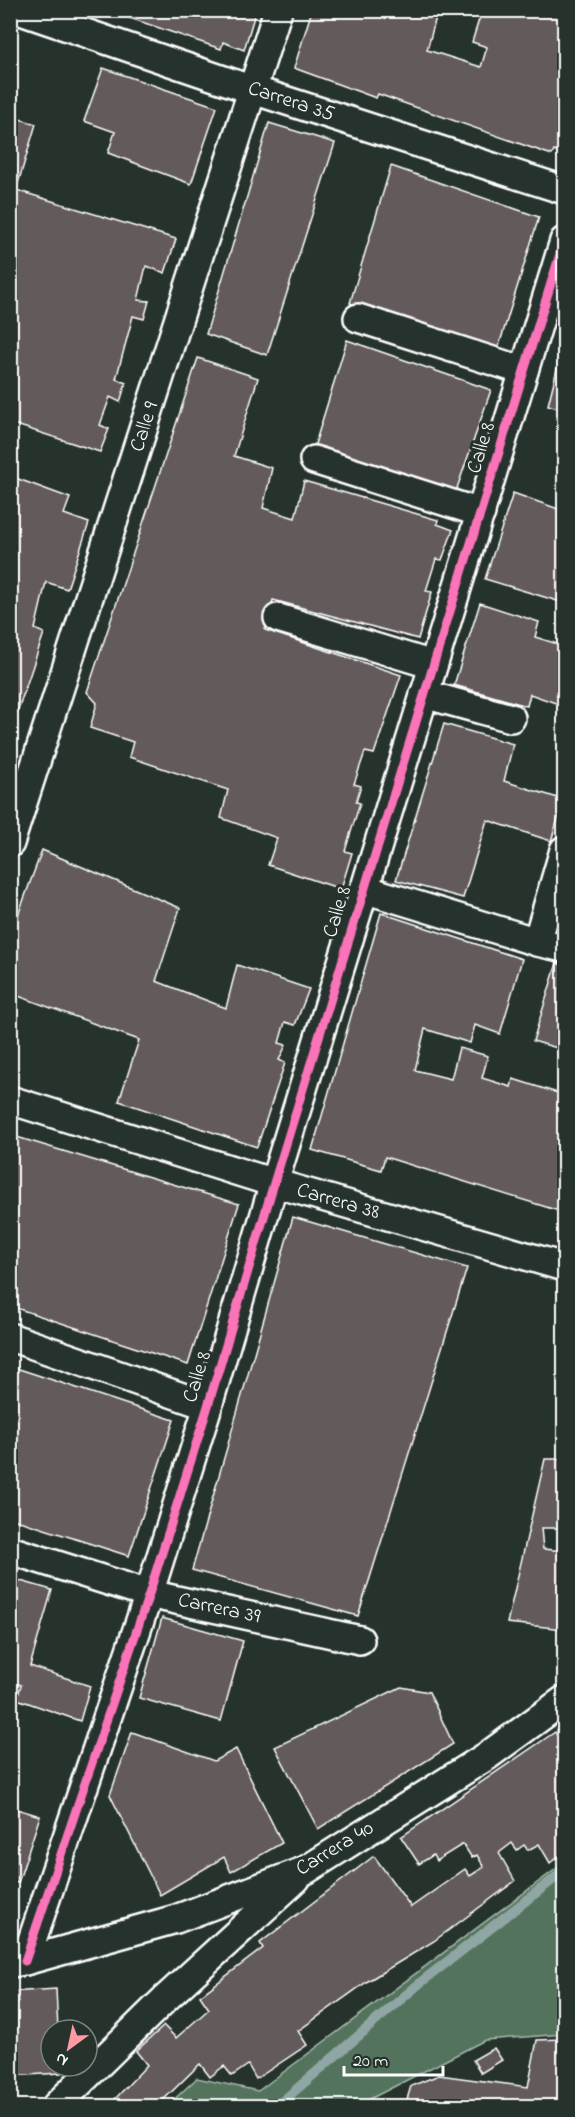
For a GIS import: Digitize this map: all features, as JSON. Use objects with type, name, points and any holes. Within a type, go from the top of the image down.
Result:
[{"type":"street","name":"Carrera 35","points":[[18,10],[253,90],[564,190]]},
{"type":"street","name":"Calle 9","points":[[10,843],[278,10]]},
{"type":"street","name":"Calle 8","points":[[18,1962],[149,1594],[564,241]]},
{"type":"street","points":[[358,318],[525,371]]},
{"type":"street","points":[[314,460],[481,513]]},
{"type":"street","points":[[278,618],[433,665]]},
{"type":"street","points":[[424,694],[511,718]]},
{"type":"street","points":[[537,942],[564,850]]},
{"type":"street","points":[[364,889],[537,942],[564,948]]},
{"type":"street","name":"Carrera 38","points":[[10,1100],[274,1183],[564,1267]]},
{"type":"street","points":[[10,1337],[208,1406]]},
{"type":"street","name":"Carrera 39","points":[[10,1550],[149,1594],[360,1640]]},
{"type":"street","name":"Carrera 40","points":[[18,1962],[176,1919],[306,1870],[487,1756],[564,1700]]},
{"type":"street","points":[[56,2106],[166,1998],[306,1870]]},
{"type":"green space","points":[[564,1863],[564,2034],[485,2040],[359,2106],[167,2106],[197,2078],[258,2091]]},
{"type":"building","points":[[122,10],[256,10],[244,50],[223,42],[221,49],[121,15]]},
{"type":"building","points":[[312,10],[438,10],[427,50],[481,67],[487,47],[472,42],[482,10],[564,10],[564,155],[554,151],[552,155],[378,94],[376,98],[294,68]]},
{"type":"building","points":[[103,68],[217,107],[191,184],[108,153],[115,132],[84,121]]},
{"type":"building","points":[[10,116],[36,124],[16,190],[176,239],[165,273],[146,266],[138,300],[149,301],[144,319],[133,316],[116,379],[126,383],[120,402],[110,397],[100,425],[109,429],[100,452],[10,423]]},
{"type":"building","points":[[269,123],[335,143],[267,355],[206,334]]},
{"type":"building","points":[[391,166],[539,217],[497,352],[350,303]]},
{"type":"building","points":[[347,340],[491,390],[455,494],[312,454]]},
{"type":"building","points":[[564,341],[564,410],[548,405]]},
{"type":"building","points":[[198,358],[258,378],[234,456],[272,468],[263,508],[295,518],[304,481],[438,520],[437,524],[453,530],[442,560],[436,559],[426,591],[432,592],[418,639],[273,600],[265,630],[401,675],[374,754],[365,752],[354,784],[361,786],[356,802],[360,803],[345,851],[352,853],[341,889],[268,865],[277,838],[221,818],[228,790],[129,757],[133,742],[90,728],[97,703],[87,692]]},
{"type":"building","points":[[10,476],[70,498],[64,514],[89,523],[67,589],[46,582],[35,629],[44,633],[10,734]]},
{"type":"building","points":[[513,493],[564,511],[564,603],[485,579]]},
{"type":"building","points":[[480,603],[539,622],[535,637],[564,646],[564,706],[530,694],[527,706],[454,685]]},
{"type":"building","points":[[444,724],[513,744],[504,781],[564,800],[551,841],[487,820],[463,898],[396,880]]},
{"type":"building","points":[[42,850],[180,908],[156,981],[226,1008],[237,965],[309,989],[295,1025],[285,1022],[279,1043],[286,1045],[279,1060],[285,1063],[257,1147],[119,1101],[139,1040],[10,993],[10,937]]},
{"type":"building","points":[[381,913],[522,959],[500,1034],[475,1025],[470,1043],[425,1029],[415,1070],[451,1079],[459,1048],[488,1056],[482,1078],[511,1087],[513,1079],[564,1095],[564,1186],[559,1211],[385,1157],[381,1170],[312,1150]]},
{"type":"building","points":[[557,963],[564,966],[564,1050],[533,1041]]},
{"type":"building","points":[[10,1135],[239,1204],[188,1365],[10,1306]]},
{"type":"building","points":[[293,1217],[467,1268],[358,1616],[192,1570]]},
{"type":"building","points":[[10,1366],[174,1420],[129,1556],[10,1518]]},
{"type":"building","points":[[545,1459],[564,1459],[564,1528],[541,1528],[543,1549],[564,1551],[564,1629],[507,1623]]},
{"type":"building","points":[[10,1578],[52,1590],[30,1666],[90,1686],[80,1721],[17,1699],[21,1685],[10,1681]]},
{"type":"building","points":[[162,1618],[243,1641],[221,1721],[139,1698]]},
{"type":"building","points":[[401,1687],[429,1692],[453,1744],[318,1829],[275,1747]]},
{"type":"building","points":[[132,1732],[214,1761],[236,1749],[282,1843],[231,1872],[224,1857],[160,1895],[110,1795]]},
{"type":"building","points":[[555,1732],[564,1749],[564,1799],[559,1803],[564,1811],[564,1829],[562,1830],[564,1852],[550,1863],[539,1844],[528,1850],[524,1845],[517,1850],[512,1843],[499,1853],[515,1881],[434,1941],[368,1981],[298,2031],[307,2045],[256,2079],[248,2065],[232,2076],[224,2066],[210,2077],[200,2064],[157,2106],[121,2106],[115,2099],[147,2065],[136,2051],[164,2026],[176,2038],[209,2009],[200,1996],[263,1948],[260,1943],[374,1856],[411,1907],[465,1869],[470,1876],[484,1867],[477,1855],[472,1858],[463,1844],[436,1861],[433,1855],[419,1864],[401,1837]]},
{"type":"building","points":[[10,1807],[40,1816],[18,1883],[10,1881]]},
{"type":"building","points":[[56,1989],[57,2018],[39,2018],[39,2074],[10,2076],[10,1992]]},
{"type":"building","points":[[564,2039],[564,2106],[405,2106],[411,2086],[439,2075],[528,2087],[537,2040]]},
{"type":"building","points":[[494,2048],[502,2060],[481,2073],[473,2060]]},
{"type":"waterway","points":[[277,2106],[420,1983],[564,1871]]},
{"type":"cycle path","points":[[25,1961],[149,1594],[208,1406],[274,1183],[564,241]]}]
